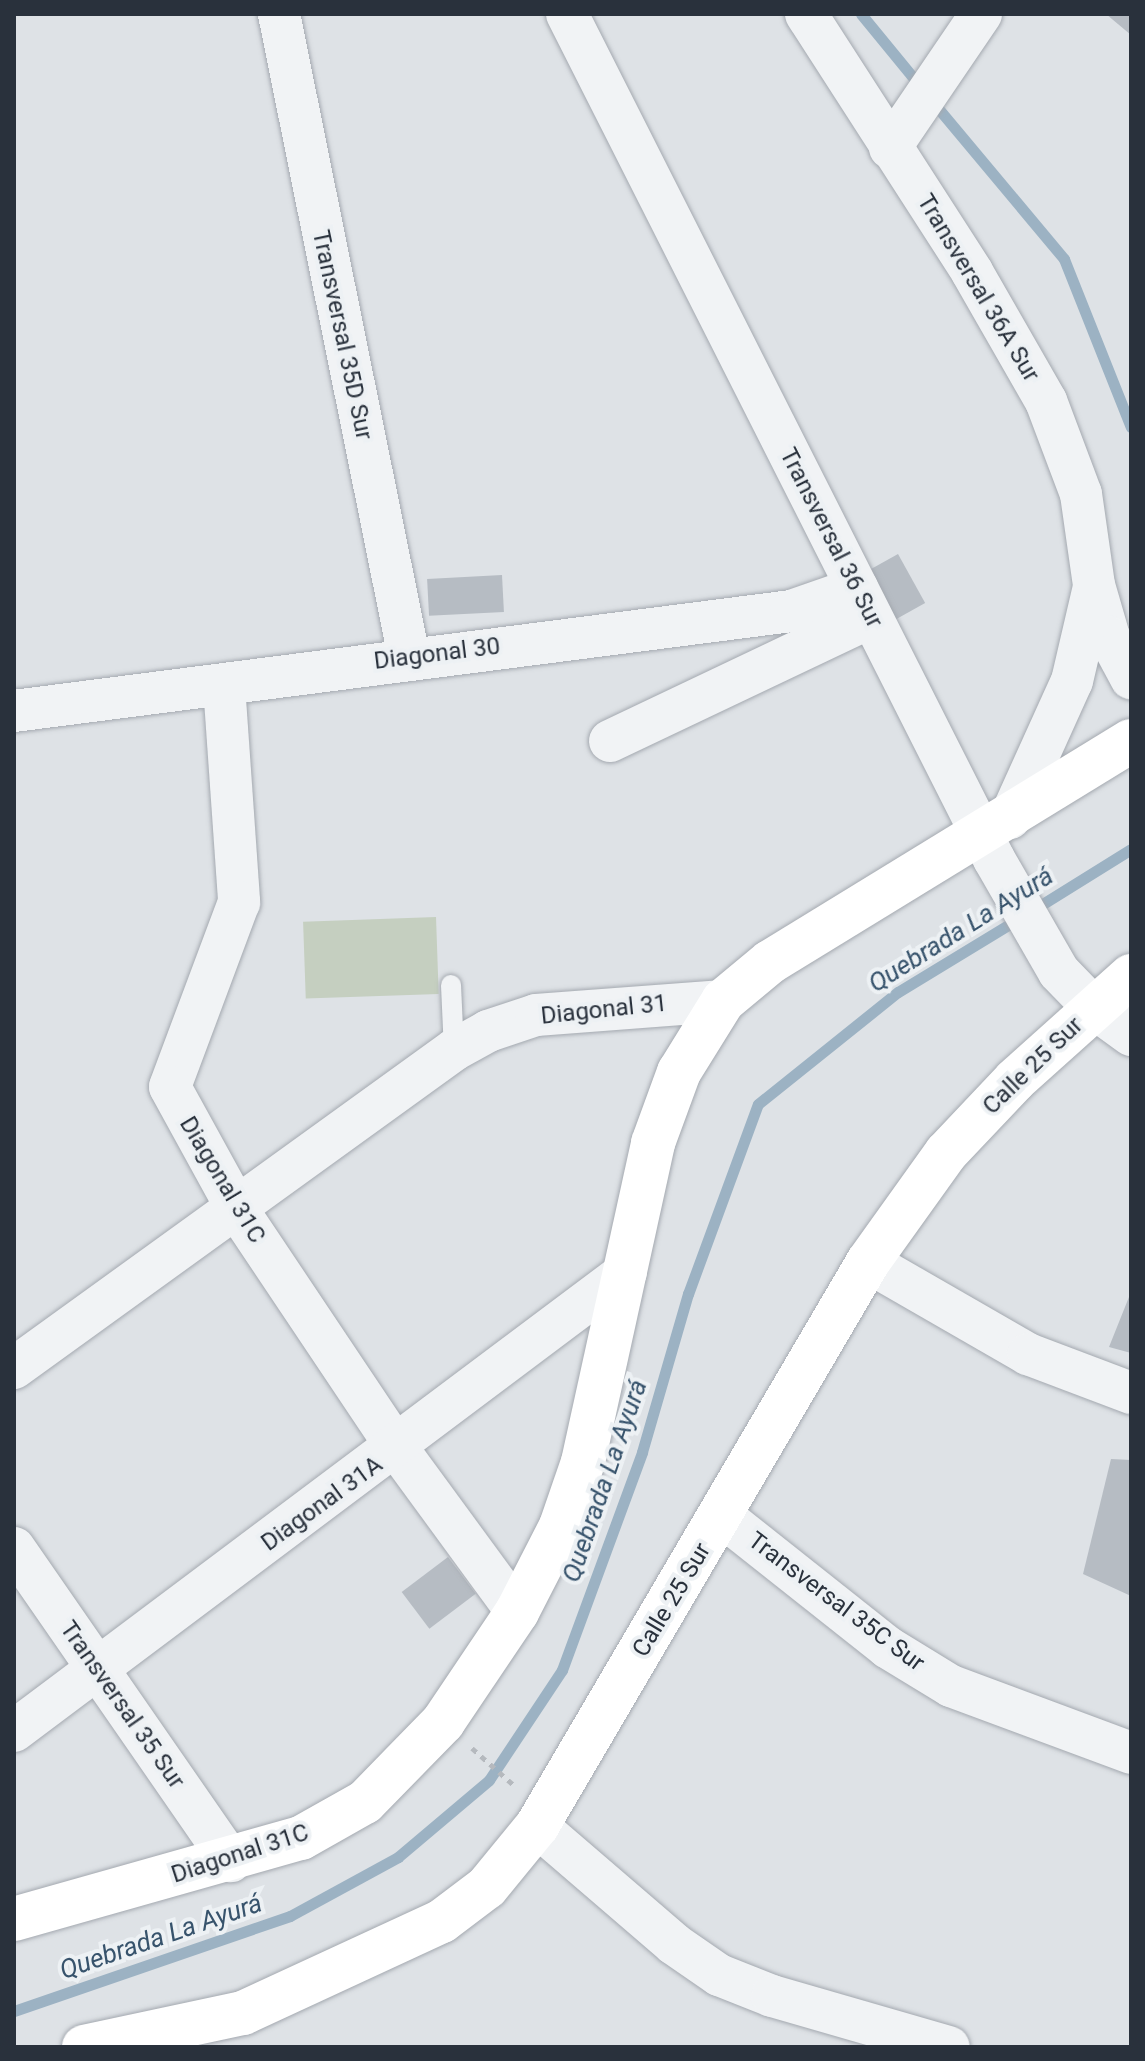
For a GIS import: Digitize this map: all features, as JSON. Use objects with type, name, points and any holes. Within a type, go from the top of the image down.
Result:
[{"type":"main road","points":[[723,1001],[770,962],[1131,741]]},
{"type":"main road","name":"Calle 25 Sur","points":[[84,2047],[243,2013],[442,1921],[487,1887],[528,1808],[722,1516],[868,1262],[946,1153],[1094,1008],[1131,976]]},
{"type":"main road","name":"Diagonal 31C","points":[[14,1919],[231,1861],[301,1838],[365,1802],[443,1722],[517,1612],[561,1526],[583,1462],[658,1129],[679,1072],[723,1001]]},
{"type":"street","name":"Transversal 35D Sur","points":[[279,14],[409,657]]},
{"type":"street","name":"Transversal 36 Sur","points":[[567,14],[864,602],[996,825],[1016,896],[1059,972],[1094,1008],[1131,1035]]},
{"type":"street","name":"Transversal 36A Sur","points":[[806,14],[972,272],[1046,401],[1081,494],[1094,585],[1109,637],[1131,678]]},
{"type":"street","points":[[890,148],[981,14]]},
{"type":"street","name":"Transversal 36A Sur","points":[[996,825],[1072,681],[1094,585]]},
{"type":"street","name":"Diagonal 30","points":[[14,711],[224,685],[409,657],[801,628],[864,602]]},
{"type":"street","points":[[610,741],[801,628]]},
{"type":"street","name":"Diagonal 31C","points":[[224,685],[239,902],[170,1087],[237,1209],[397,1448],[517,1612]]},
{"type":"street","name":"Diagonal 31","points":[[14,1368],[454,1050],[488,1031],[536,1015],[723,1001]]},
{"type":"street","points":[[868,1262],[1028,1354],[1131,1393]]},
{"type":"street","name":"Diagonal 31A","points":[[14,1731],[397,1448],[626,1272]]},
{"type":"street","name":"Transversal 35C Sur","points":[[722,1516],[887,1647],[951,1686],[1131,1753]]},
{"type":"street","name":"Transversal 35 Sur","points":[[14,1548],[231,1861]]},
{"type":"street","points":[[528,1808],[674,1944],[719,1975],[949,2047]]},
{"type":"lane","points":[[451,985],[454,1050]]},
{"type":"path","points":[[475,1751],[528,1808]]},
{"type":"green space","points":[[436,917],[439,994],[306,999],[303,922]]},
{"type":"building","points":[[1106,14],[1131,14],[1131,35]]},
{"type":"building","points":[[898,554],[925,603],[891,622],[864,573]]},
{"type":"building","points":[[502,575],[504,612],[429,616],[427,579]]},
{"type":"building","points":[[1131,1292],[1131,1353],[1109,1347]]},
{"type":"building","points":[[1111,1459],[1131,1460],[1131,1596],[1083,1574]]},
{"type":"building","points":[[448,1557],[476,1594],[429,1629],[402,1592]]},
{"type":"waterway","points":[[861,14],[921,87]]},
{"type":"waterway","points":[[932,101],[1064,259],[1131,427]]},
{"type":"waterway","name":"Quebrada La Ayurá","points":[[1033,910],[1131,849]]},
{"type":"waterway","name":"Quebrada La Ayurá","points":[[14,2011],[290,1916],[398,1857],[489,1780],[562,1670],[642,1452],[688,1294],[758,1104],[898,992],[1018,919]]}]
